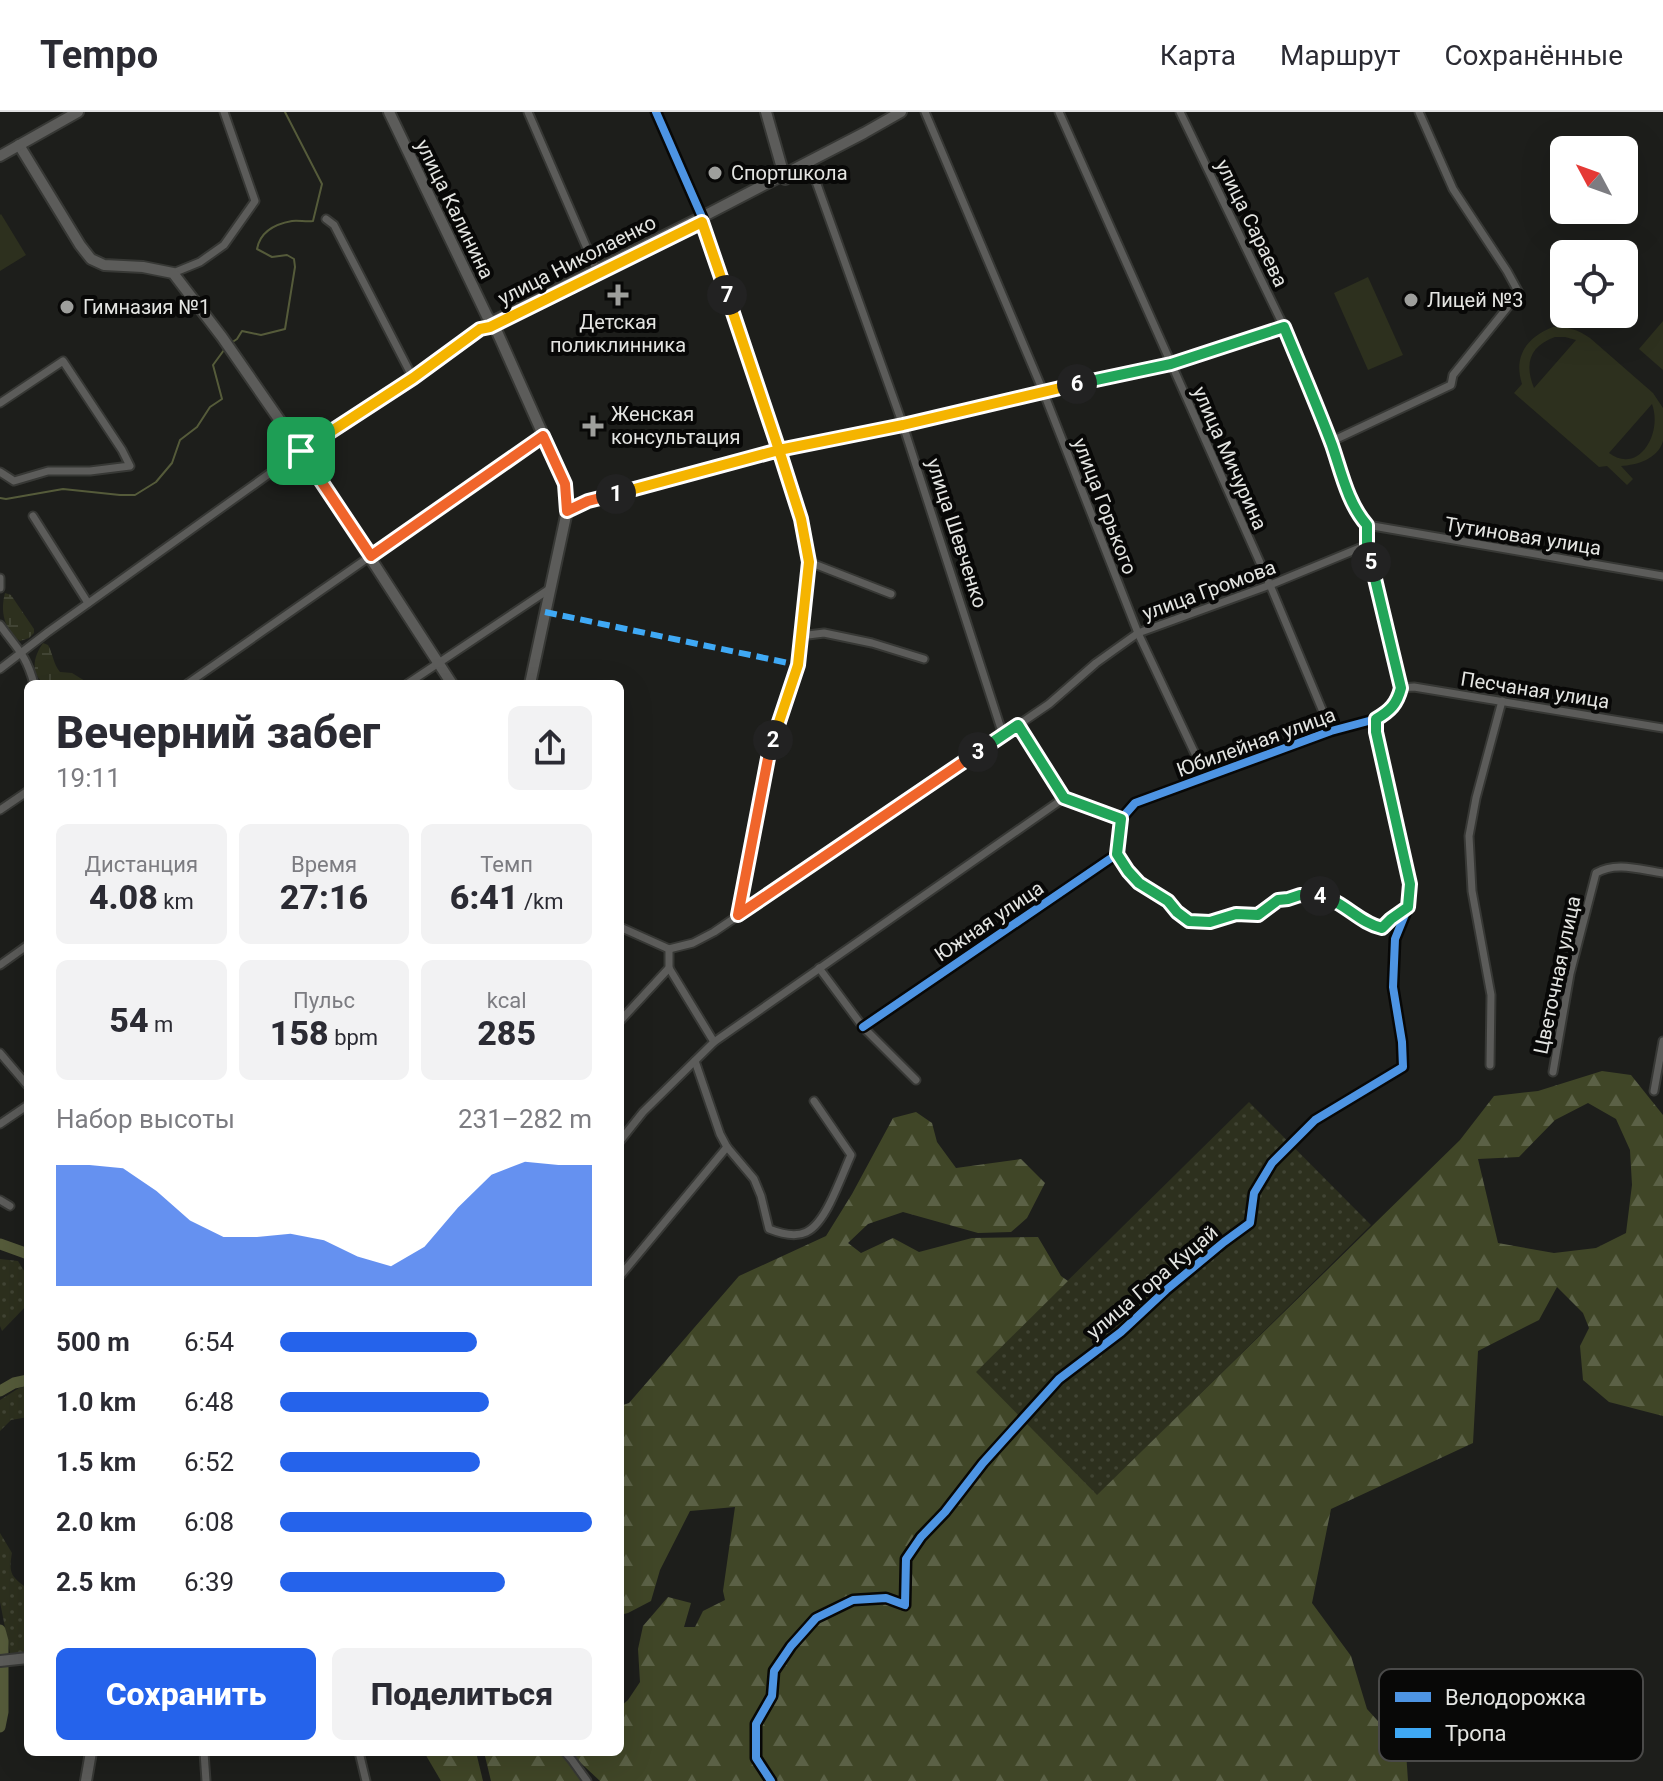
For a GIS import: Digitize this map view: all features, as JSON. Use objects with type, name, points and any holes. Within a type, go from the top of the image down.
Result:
[{"type":"main road","points":[[0,156],[78,112]]},
{"type":"main road","name":"улица Калинина","points":[[389,112],[565,484],[567,511],[530,680]]},
{"type":"main road","points":[[766,112],[784,177]]},
{"type":"main road","name":"улица Николаенко","points":[[809,164],[901,112]]},
{"type":"main road","name":"улица Николаенко","points":[[489,324],[913,112]]},
{"type":"main road","points":[[19,145],[91,259],[104,265],[143,267],[173,273],[222,337],[301,451],[449,680]]},
{"type":"main road","name":"улица Николаенко","points":[[301,451],[489,324],[702,219]]},
{"type":"main road","points":[[542,437],[562,485],[564,510],[549,589]]},
{"type":"main road","points":[[0,1662],[24,1660]]},
{"type":"main road","points":[[86,1781],[90,1756]]},
{"type":"street","points":[[173,273],[200,262],[224,245],[255,201],[224,112]]},
{"type":"street","points":[[528,112],[596,269]]},
{"type":"street","points":[[656,112],[702,219],[801,519],[809,562],[798,665],[769,753],[738,915]]},
{"type":"street","name":"улица Горького","points":[[925,112],[1043,391],[1138,633],[1206,777]]},
{"type":"street","name":"улица Мичурина","points":[[1059,112],[1270,585],[1331,731]]},
{"type":"street","name":"улица Сараева","points":[[1180,112],[1284,327],[1353,505],[1367,525],[1367,545],[1400,684]]},
{"type":"street","points":[[1330,442],[1451,385],[1453,375],[1519,293],[1453,189],[1419,112]]},
{"type":"street","name":"улица Шевченко","points":[[809,164],[903,425],[1003,735]]},
{"type":"street","points":[[326,219],[334,225],[413,378]]},
{"type":"street","points":[[567,511],[588,501],[779,450],[1171,364],[1284,327]]},
{"type":"street","points":[[0,403],[63,361],[130,466],[90,471],[48,471],[14,481],[0,472]]},
{"type":"street","points":[[193,680],[542,437]]},
{"type":"street","name":"улица Николаенко","points":[[0,669],[301,451]]},
{"type":"street","points":[[33,516],[88,603]]},
{"type":"street","name":"Тутиновая улица","points":[[1367,525],[1663,576]]},
{"type":"street","name":"улица Громова","points":[[669,949],[693,943],[738,915],[1049,704],[1096,663],[1138,633],[1270,585],[1367,545]]},
{"type":"street","points":[[809,562],[891,594]]},
{"type":"street","points":[[0,578],[0,588]]},
{"type":"street","points":[[413,680],[549,589]]},
{"type":"street","points":[[0,625],[22,653],[33,680]]},
{"type":"street","points":[[800,636],[824,633],[872,643],[924,659]]},
{"type":"street","points":[[1376,719],[1392,709],[1400,684]]},
{"type":"street","name":"Песчаная улица","points":[[1400,684],[1663,728]]},
{"type":"street","points":[[1490,1065],[1491,995],[1472,891],[1469,836],[1502,701]]},
{"type":"street","name":"Юбилейная улица","points":[[1121,819],[1135,803],[1331,731],[1376,719]]},
{"type":"street","name":"улица Гора Куцай","points":[[771,1781],[756,1758],[756,1724],[772,1696],[774,1671],[791,1646],[816,1618],[853,1600],[886,1598],[905,1605],[906,1559],[983,1463],[1059,1379],[1121,1332],[1166,1290],[1250,1223],[1254,1193],[1272,1163],[1315,1120],[1403,1067],[1393,987],[1395,939],[1408,907],[1410,884],[1376,732],[1376,719]]},
{"type":"street","points":[[1018,725],[1064,798],[1121,819],[1117,854],[1128,871],[1189,921],[1210,922],[1236,914],[1258,915],[1278,900],[1314,895],[1327,898],[1382,928],[1408,907]]},
{"type":"street","points":[[0,810],[24,794]]},
{"type":"street","points":[[624,1136],[643,1112],[714,1042],[1064,798]]},
{"type":"street","name":"Южная улица","points":[[863,1027],[1117,854]]},
{"type":"street","name":"Цветочная улица","points":[[1553,1072],[1570,974],[1596,873],[1614,866],[1663,873]]},
{"type":"street","points":[[624,929],[669,949],[669,968],[714,1042]]},
{"type":"street","points":[[0,965],[24,948]]},
{"type":"street","points":[[624,1017],[669,968]]},
{"type":"street","points":[[819,968],[863,1027],[916,1080]]},
{"type":"street","points":[[1654,1091],[1663,1041]]},
{"type":"street","points":[[0,1053],[24,1081]]},
{"type":"street","points":[[695,1061],[720,1134],[754,1179],[769,1229],[781,1234],[796,1235],[820,1224],[851,1155],[814,1101]]},
{"type":"street","points":[[0,1124],[24,1108]]},
{"type":"street","points":[[624,1271],[727,1147]]},
{"type":"street","points":[[0,1200],[10,1206]]},
{"type":"street","points":[[204,1756],[206,1781]]},
{"type":"street","points":[[360,1756],[366,1781]]},
{"type":"street","points":[[568,1756],[587,1781]]},
{"type":"green space","points":[[0,215],[26,255],[0,271]]},
{"type":"green space","points":[[1368,277],[1403,355],[1368,370],[1334,293]]},
{"type":"green space","points":[[1663,321],[1663,370],[1639,349]]},
{"type":"green space","points":[[1551,328],[1566,328],[1585,335],[1653,393],[1663,408],[1663,441],[1657,452],[1646,460],[1621,466],[1633,479],[1627,485],[1607,466],[1599,467],[1514,393],[1522,384],[1521,356],[1536,336]],"holes":[[[1565,337],[1576,340],[1534,388],[1531,356],[1547,341]],[[1652,404],[1651,438],[1638,455],[1630,459],[1609,453]]]},
{"type":"green space","points":[[5,593],[11,595],[34,629],[29,638],[20,641],[7,626],[3,613]]},
{"type":"green space","points":[[43,643],[48,645],[60,672],[72,673],[83,680],[40,680],[35,670],[37,654]]},
{"type":"green space","points":[[1602,1071],[1631,1075],[1663,1115],[1663,1416],[1609,1402],[1583,1380],[1580,1346],[1589,1328],[1583,1313],[1557,1287],[1539,1320],[1478,1351],[1473,1443],[1331,1509],[1312,1603],[1351,1656],[1367,1709],[1379,1722],[1379,1761],[1407,1761],[1408,1781],[600,1781],[573,1756],[624,1756],[624,1704],[640,1682],[638,1649],[643,1626],[668,1597],[691,1603],[684,1627],[695,1627],[703,1611],[725,1600],[723,1591],[735,1507],[690,1511],[660,1570],[651,1601],[624,1614],[624,1405],[629,1403],[739,1276],[826,1236],[893,1118],[916,1112],[932,1123],[937,1142],[956,1168],[1021,1159],[1045,1183],[1027,1218],[1011,1232],[978,1233],[903,1212],[868,1224],[848,1243],[861,1253],[893,1238],[919,1252],[972,1238],[1038,1237],[1061,1276],[1068,1281],[976,1372],[1097,1495],[1460,1140],[1494,1096],[1538,1091]],"holes":[[[1588,1103],[1616,1119],[1630,1150],[1632,1185],[1626,1233],[1596,1248],[1554,1253],[1498,1243],[1478,1159],[1519,1157],[1555,1120]]]},
{"type":"green space","points":[[1249,1102],[1371,1225],[1097,1496],[975,1372]]},
{"type":"green space","points":[[0,1259],[18,1261],[24,1271],[24,1308],[2,1331]]},
{"type":"green space","points":[[24,1387],[24,1418],[11,1420],[0,1431],[0,1400]]},
{"type":"green space","points":[[0,1533],[12,1553],[12,1574],[24,1586],[24,1652],[10,1653],[0,1602]]},
{"type":"green space","points":[[426,1756],[477,1756],[483,1781],[441,1781]]},
{"type":"green space","points":[[485,1756],[563,1756],[581,1781],[491,1781]]},
{"type":"waterway","points":[[231,343],[242,331],[261,335],[285,329],[294,259],[287,255],[272,257],[257,249],[261,238],[274,227],[292,221],[313,221],[322,184],[285,112]]},
{"type":"waterway","points":[[0,498],[63,489],[135,495],[156,482],[172,463],[180,440],[197,427],[210,407],[222,399],[213,365],[224,350]]},
{"type":"waterway","points":[[0,1244],[24,1253]]},
{"type":"waterway","points":[[0,1391],[24,1381]]},
{"type":"waterway","points":[[0,1630],[3,1641],[3,1712],[0,1727]]},
{"type":"marked path","points":[[545,612],[798,665]]},
{"type":"cycle path","points":[[656,112],[702,217],[801,519],[809,562],[798,665],[769,753],[738,915]]},
{"type":"cycle path","points":[[863,1027],[1117,854],[1121,819],[1135,803],[1331,731],[1376,719],[1392,709],[1401,688],[1367,545],[1367,525]]},
{"type":"cycle path","points":[[771,1781],[756,1758],[756,1724],[772,1696],[774,1671],[791,1646],[816,1618],[853,1600],[886,1598],[905,1605],[906,1559],[983,1463],[1059,1379],[1121,1332],[1166,1290],[1250,1223],[1254,1193],[1272,1163],[1315,1120],[1403,1067],[1393,987],[1395,939],[1408,907],[1410,884],[1376,732],[1376,719]]},
{"type":"place","name":"Спортшкола","points":[[715,173]]},
{"type":"place","name":"Детская поликлинника","points":[[618,295]]},
{"type":"place","name":"Лицей №3","points":[[1411,300]]},
{"type":"place","name":"Гимназия №1","points":[[67,307]]},
{"type":"place","name":"Женская консультация","points":[[593,426]]},
{"type":"route","points":[[301,451],[371,556],[543,436],[565,484],[567,511],[588,501],[779,450],[801,519],[809,562],[798,665],[769,753],[738,915],[1018,725],[1064,798],[1121,819],[1117,854],[1128,871],[1189,921],[1210,922],[1236,914],[1258,915],[1278,900],[1314,895],[1341,904],[1382,928],[1408,907],[1410,884],[1376,732],[1376,719],[1392,709],[1401,688],[1367,545],[1367,525],[1353,505],[1284,327],[1171,364],[779,450],[702,222],[490,327],[480,329],[413,378],[301,451]]}]
